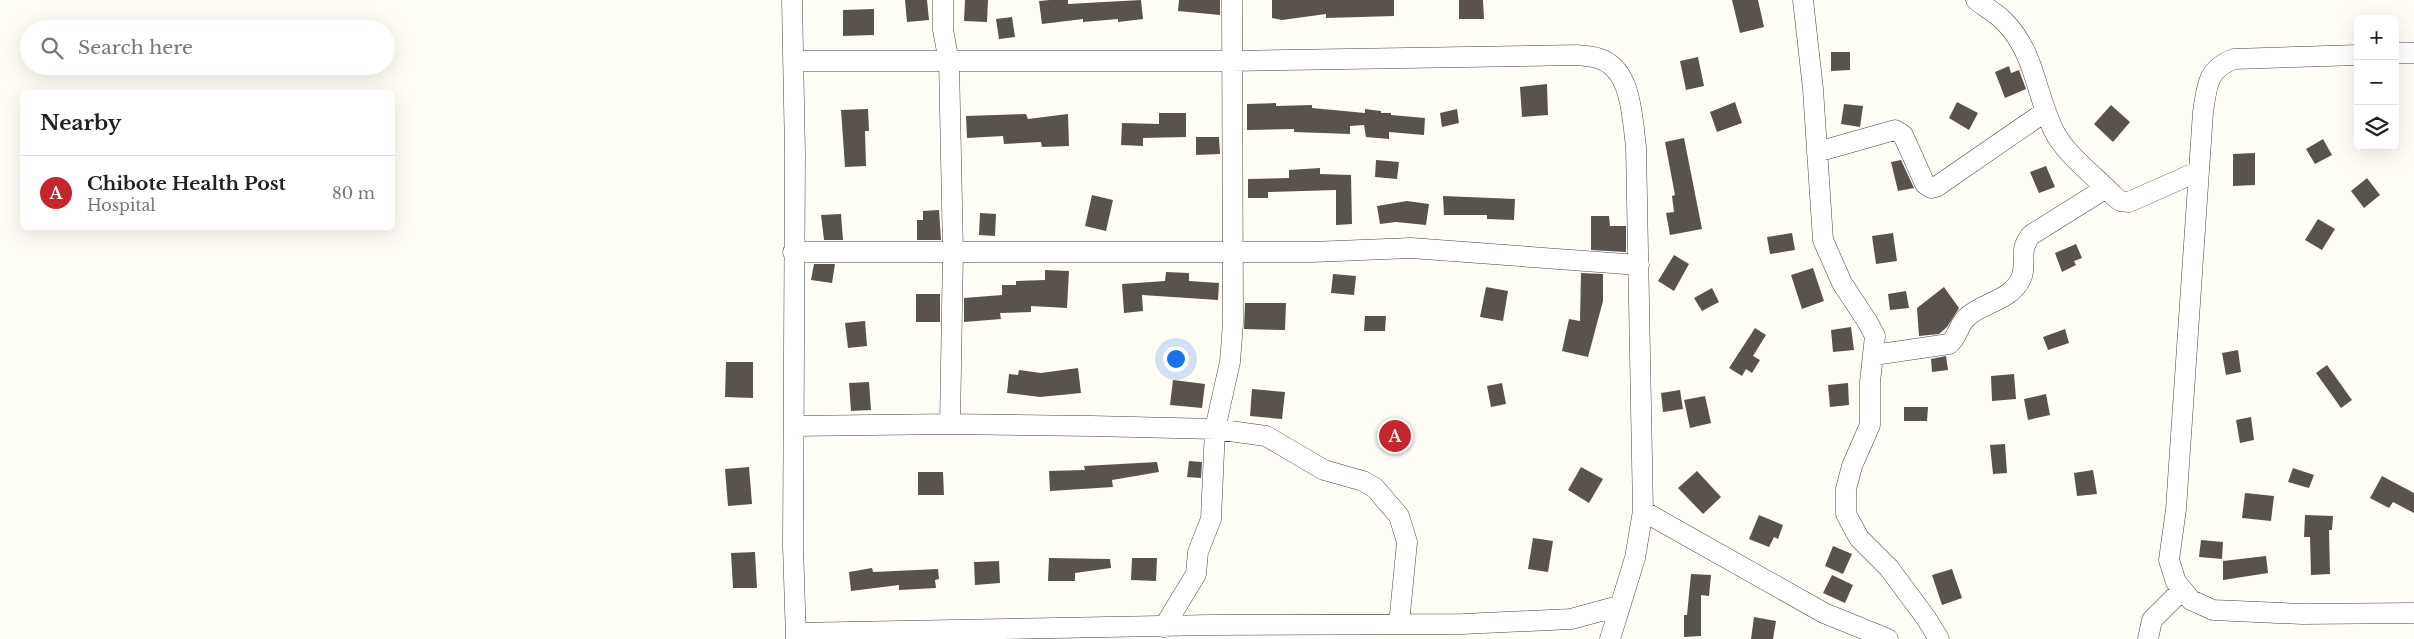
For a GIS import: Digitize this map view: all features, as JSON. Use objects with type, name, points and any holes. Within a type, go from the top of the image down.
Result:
[{"type":"street","points":[[792,0],[794,61],[793,546],[796,636],[1571,620],[1619,606]]},
{"type":"street","points":[[943,0],[943,30],[949,62],[953,252],[950,424]]},
{"type":"street","points":[[1164,627],[1196,574],[1198,552],[1211,519],[1214,429],[1230,362],[1233,323],[1232,0]]},
{"type":"street","points":[[1804,0],[1812,71],[1823,240],[1846,292],[1875,336],[1870,382],[1870,425],[1852,466],[1845,501],[1846,514],[1859,538],[1889,568],[1940,639]]},
{"type":"street","points":[[1976,0],[2003,19],[2025,48],[2035,72],[2046,111],[2060,142],[2120,201],[2129,202],[2199,171]]},
{"type":"street","points":[[2399,53],[2414,53]]},
{"type":"street","points":[[794,61],[1232,61],[1577,55],[1598,58],[1613,66],[1624,84],[1631,110],[1636,146],[1643,511],[1635,558],[1610,639]]},
{"type":"street","points":[[2354,55],[2234,59],[2221,64],[2210,76],[2206,93],[2199,171],[2176,509],[2169,560],[2176,582],[2182,590],[2191,600],[2213,610],[2232,612],[2414,613]]},
{"type":"street","points":[[1817,152],[1895,130],[1903,135],[1925,184],[1931,188],[1936,187],[2046,111]]},
{"type":"street","points":[[1874,354],[1949,344],[1955,340],[1966,317],[1994,303],[2017,283],[2022,276],[2022,252],[2025,242],[2031,235],[2106,188]]},
{"type":"street","points":[[793,252],[1232,252],[1435,249],[1639,265]]},
{"type":"street","points":[[794,426],[950,424],[1214,429],[1272,439],[1324,470],[1363,481],[1382,495],[1399,516],[1406,542],[1399,624]]},
{"type":"street","points":[[1643,511],[1824,613],[1888,639]]},
{"type":"street","points":[[2148,639],[2152,620],[2182,590]]},
{"type":"building","points":[[905,0],[927,0],[929,20],[907,22]]},
{"type":"building","points":[[965,0],[988,0],[987,22],[964,21]]},
{"type":"building","points":[[1068,0],[1068,4],[1141,0],[1143,19],[1118,22],[1118,19],[1083,22],[1083,19],[1042,24],[1039,1]]},
{"type":"building","points":[[1179,0],[1220,0],[1220,15],[1178,11]]},
{"type":"building","points":[[1272,0],[1394,0],[1394,16],[1326,18],[1326,14],[1282,20],[1272,18]]},
{"type":"building","points":[[1459,0],[1483,0],[1484,19],[1459,19]]},
{"type":"building","points":[[1732,0],[1758,0],[1764,27],[1740,33]]},
{"type":"building","points":[[874,9],[874,35],[843,36],[843,10]]},
{"type":"building","points":[[1012,17],[1015,37],[999,39],[996,19]]},
{"type":"building","points":[[1831,52],[1850,52],[1850,70],[1831,71]]},
{"type":"building","points":[[1698,57],[1704,86],[1686,90],[1680,61]]},
{"type":"building","points":[[2009,66],[2011,73],[2019,70],[2026,89],[2005,98],[1995,72]]},
{"type":"building","points":[[1547,84],[1548,115],[1522,117],[1520,87]]},
{"type":"building","points":[[1735,102],[1742,123],[1717,132],[1710,112]]},
{"type":"building","points":[[1957,102],[1978,113],[1969,130],[1949,118]]},
{"type":"building","points":[[1276,103],[1276,106],[1312,105],[1312,108],[1365,113],[1365,109],[1381,111],[1381,113],[1391,113],[1391,115],[1425,118],[1424,135],[1389,132],[1389,139],[1366,137],[1364,125],[1350,126],[1350,134],[1294,132],[1294,129],[1247,130],[1247,104]]},
{"type":"building","points":[[1844,104],[1863,106],[1860,127],[1841,124]]},
{"type":"building","points":[[2111,105],[2130,122],[2113,142],[2094,124]]},
{"type":"building","points":[[868,109],[869,131],[865,131],[866,166],[845,167],[841,110]]},
{"type":"building","points":[[1457,109],[1459,123],[1442,127],[1440,113]]},
{"type":"building","points":[[1159,113],[1186,113],[1186,137],[1143,138],[1143,146],[1121,145],[1122,123],[1159,124]]},
{"type":"building","points":[[1026,114],[1028,119],[1068,114],[1069,146],[1042,147],[1041,142],[1004,144],[1003,136],[967,138],[966,116]]},
{"type":"building","points":[[1196,137],[1219,137],[1220,154],[1196,155]]},
{"type":"building","points":[[1684,138],[1702,229],[1670,235],[1666,213],[1674,212],[1672,196],[1675,195],[1665,142]]},
{"type":"building","points":[[2323,139],[2332,155],[2315,164],[2306,149]]},
{"type":"building","points":[[2255,153],[2255,185],[2233,186],[2233,154]]},
{"type":"building","points":[[1376,160],[1399,162],[1397,179],[1375,177]]},
{"type":"building","points":[[1901,160],[1914,188],[1898,191],[1891,162]]},
{"type":"building","points":[[2046,166],[2055,187],[2039,193],[2030,172]]},
{"type":"building","points":[[1320,168],[1320,174],[1351,175],[1352,224],[1336,225],[1336,190],[1268,192],[1268,198],[1248,198],[1248,179],[1289,178],[1289,170]]},
{"type":"building","points":[[2367,178],[2380,195],[2364,208],[2351,191]]},
{"type":"building","points":[[1092,195],[1113,200],[1106,231],[1085,226]]},
{"type":"building","points":[[1443,196],[1515,199],[1514,220],[1487,219],[1487,215],[1444,215]]},
{"type":"building","points":[[1407,201],[1429,204],[1426,225],[1396,222],[1380,224],[1377,206]]},
{"type":"building","points":[[939,210],[941,240],[917,240],[917,220],[923,220],[923,211]]},
{"type":"building","points":[[980,213],[996,214],[995,236],[979,235]]},
{"type":"building","points":[[841,214],[843,240],[824,240],[821,215]]},
{"type":"building","points":[[1591,216],[1609,216],[1610,226],[1626,226],[1626,252],[1591,250]]},
{"type":"building","points":[[2318,219],[2335,229],[2322,250],[2305,240]]},
{"type":"building","points":[[1792,233],[1795,250],[1770,254],[1767,237]]},
{"type":"building","points":[[1893,233],[1897,261],[1876,264],[1872,236]]},
{"type":"building","points":[[2076,244],[2082,258],[2074,261],[2076,265],[2062,272],[2055,253]]},
{"type":"building","points":[[1674,255],[1689,264],[1674,291],[1658,281]]},
{"type":"building","points":[[814,264],[835,264],[832,283],[811,280]]},
{"type":"building","points":[[1813,268],[1824,301],[1802,309],[1791,275]]},
{"type":"building","points":[[1045,270],[1069,271],[1067,308],[1031,306],[1031,312],[1000,313],[1001,319],[964,322],[964,298],[1002,295],[1002,285],[1016,285],[1016,281],[1045,280]]},
{"type":"building","points":[[1166,272],[1189,273],[1189,281],[1219,283],[1218,300],[1142,295],[1143,311],[1124,313],[1122,284],[1165,281]]},
{"type":"building","points":[[1581,273],[1603,274],[1603,301],[1588,357],[1562,351],[1569,319],[1580,321]]},
{"type":"building","points":[[1333,274],[1356,276],[1354,295],[1331,293]]},
{"type":"building","points":[[1486,287],[1508,291],[1503,321],[1480,317]]},
{"type":"building","points":[[1944,287],[1959,308],[1947,327],[1939,334],[1919,336],[1917,308]]},
{"type":"building","points":[[1712,288],[1719,302],[1702,311],[1694,298]]},
{"type":"building","points":[[1906,291],[1909,308],[1890,310],[1888,294]]},
{"type":"building","points":[[916,294],[940,294],[940,322],[916,322]]},
{"type":"building","points":[[1245,303],[1286,303],[1285,330],[1244,329]]},
{"type":"building","points":[[1365,316],[1386,316],[1385,331],[1364,331]]},
{"type":"building","points":[[865,321],[867,346],[848,348],[845,323]]},
{"type":"building","points":[[1851,327],[1854,350],[1833,352],[1831,330]]},
{"type":"building","points":[[1755,328],[1766,335],[1753,356],[1760,360],[1752,373],[1746,369],[1742,376],[1729,368]]},
{"type":"building","points":[[2065,329],[2069,343],[2048,350],[2043,337]]},
{"type":"building","points":[[2238,350],[2241,372],[2226,375],[2222,353]]},
{"type":"building","points":[[1946,356],[1948,370],[1932,372],[1931,359]]},
{"type":"building","points":[[726,362],[753,362],[753,398],[725,397]]},
{"type":"building","points":[[2327,365],[2352,400],[2341,408],[2316,373]]},
{"type":"building","points":[[1078,368],[1081,393],[1040,397],[1007,393],[1009,374],[1018,375],[1019,370],[1041,373]]},
{"type":"building","points":[[2014,374],[2016,399],[1992,401],[1991,376]]},
{"type":"building","points":[[1173,380],[1205,384],[1202,408],[1170,405]]},
{"type":"building","points":[[869,382],[871,410],[851,411],[849,383]]},
{"type":"building","points":[[1502,383],[1506,404],[1491,407],[1487,386]]},
{"type":"building","points":[[1848,383],[1849,405],[1830,407],[1828,385]]},
{"type":"building","points":[[1252,389],[1285,392],[1282,419],[1250,416]]},
{"type":"building","points":[[1680,390],[1683,409],[1663,412],[1661,393]]},
{"type":"building","points":[[2046,394],[2050,415],[2028,420],[2024,399]]},
{"type":"building","points":[[1705,396],[1711,423],[1690,428],[1684,400]]},
{"type":"building","points":[[1904,407],[1928,407],[1927,421],[1904,421]]},
{"type":"building","points":[[2251,417],[2254,440],[2240,443],[2236,420]]},
{"type":"building","points":[[2005,444],[2007,473],[1993,474],[1990,445]]},
{"type":"building","points":[[1189,461],[1202,462],[1201,478],[1187,477]]},
{"type":"building","points":[[1157,462],[1159,472],[1112,480],[1113,487],[1050,491],[1049,471],[1085,470],[1084,466]]},
{"type":"building","points":[[749,467],[752,504],[728,506],[725,469]]},
{"type":"building","points":[[1581,467],[1603,479],[1589,503],[1568,490]]},
{"type":"building","points":[[2293,468],[2314,475],[2309,488],[2288,482]]},
{"type":"building","points":[[2093,470],[2097,494],[2077,496],[2074,473]]},
{"type":"building","points":[[1697,471],[1721,497],[1703,514],[1678,488]]},
{"type":"building","points":[[918,472],[943,472],[944,495],[918,495]]},
{"type":"building","points":[[2382,476],[2414,493],[2414,513],[2393,502],[2389,508],[2370,498]]},
{"type":"building","points":[[2245,493],[2274,496],[2271,521],[2242,518]]},
{"type":"building","points":[[1759,515],[1783,525],[1778,539],[1774,537],[1769,547],[1749,539]]},
{"type":"building","points":[[2305,515],[2333,516],[2332,530],[2329,530],[2330,574],[2311,575],[2310,537],[2304,537]]},
{"type":"building","points":[[1533,538],[1553,541],[1548,572],[1528,569]]},
{"type":"building","points":[[2201,540],[2223,542],[2222,559],[2199,557]]},
{"type":"building","points":[[1833,546],[1852,554],[1843,574],[1825,566]]},
{"type":"building","points":[[755,552],[757,588],[733,588],[731,553]]},
{"type":"building","points":[[2266,556],[2268,573],[2223,580],[2223,561]]},
{"type":"building","points":[[1049,558],[1110,559],[1111,568],[1075,573],[1075,581],[1048,581]]},
{"type":"building","points":[[1132,558],[1157,558],[1156,581],[1131,580]]},
{"type":"building","points":[[999,561],[1000,583],[975,585],[974,562]]},
{"type":"building","points":[[872,568],[873,572],[938,569],[939,579],[935,580],[936,588],[899,590],[899,585],[851,591],[849,572]]},
{"type":"building","points":[[1952,569],[1962,598],[1942,605],[1932,575]]},
{"type":"building","points":[[1691,574],[1711,575],[1709,596],[1701,595],[1701,636],[1684,637],[1684,615],[1687,615]]},
{"type":"building","points":[[1832,575],[1853,585],[1845,603],[1823,593]]},
{"type":"building","points":[[1754,617],[1776,621],[1773,639],[1751,639]]},
{"type":"place","name":"Chibote Health Post","points":[[1395,436]]}]
